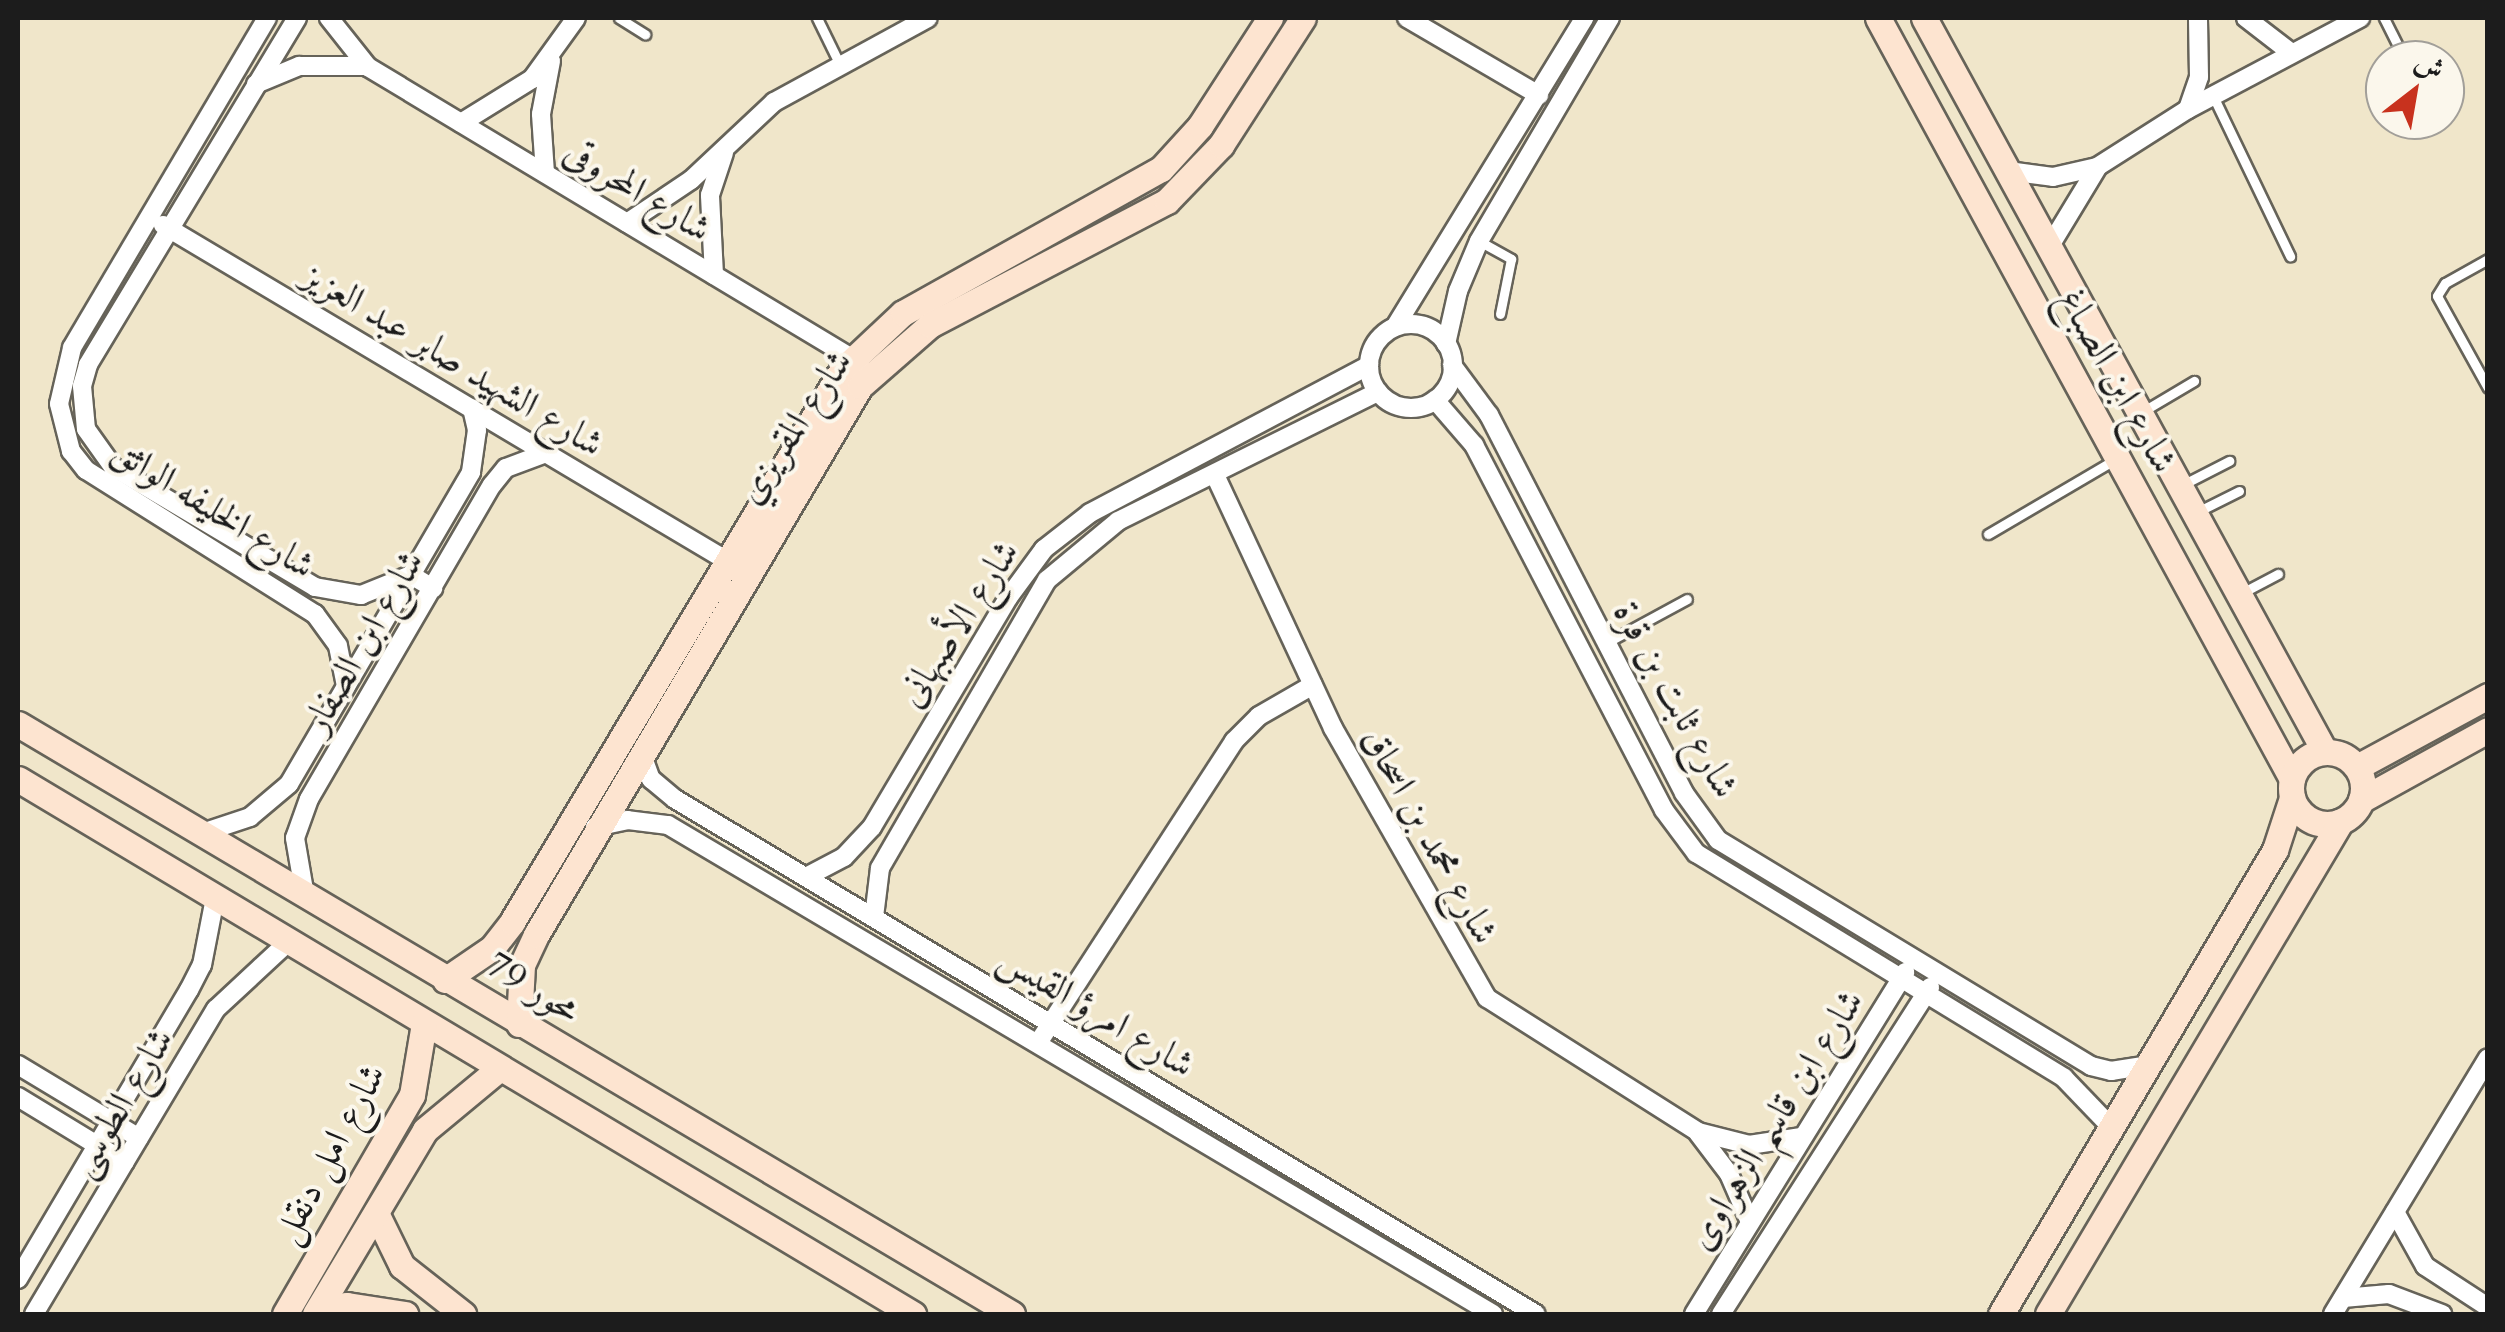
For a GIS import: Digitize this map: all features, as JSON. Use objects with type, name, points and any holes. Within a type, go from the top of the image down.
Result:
[{"type":"street","name":"شارع الخليفه الواثق","points":[[267,18],[62,371],[59,404],[72,451],[109,488],[314,614],[338,646],[346,686]]},
{"type":"street","name":"شارع الخليفه الواثق","points":[[297,18],[88,365],[81,408],[96,448],[113,467],[315,588],[361,595],[411,576]]},
{"type":"street","name":"شارع المحروقى","points":[[329,18],[368,67],[863,365]]},
{"type":"street","points":[[461,123],[511,95],[551,61],[576,18]]},
{"type":"street","points":[[627,223],[726,148],[774,102],[928,18]]},
{"type":"street","name":"شارع المقريزي","points":[[445,980],[492,948],[512,922],[724,558],[902,312],[1161,169],[1200,126],[1270,18]]},
{"type":"street","name":"شارع المقريزي","points":[[519,1024],[522,965],[536,935],[595,827],[838,418],[863,365],[930,325],[1167,201],[1221,145],[1303,18]]},
{"type":"street","points":[[1407,18],[1538,95]]},
{"type":"street","points":[[1394,327],[1429,328],[1446,344],[1452,366],[1435,400],[1405,407],[1378,392],[1369,365],[1381,336],[1394,327],[1584,18]]},
{"type":"street","points":[[1446,344],[1479,242],[1610,18]]},
{"type":"street","name":"شارع ابن الصباغ","points":[[1878,18],[2292,789]]},
{"type":"street","name":"شارع ابن الصباغ","points":[[1924,18],[2051,244],[2136,415],[2325,752]]},
{"type":"street","points":[[2188,108],[2199,77],[2198,18]]},
{"type":"street","points":[[2246,18],[2290,52]]},
{"type":"street","points":[[2008,171],[2052,176],[2098,167],[2188,108],[2360,18]]},
{"type":"street","points":[[545,174],[541,114],[551,61]]},
{"type":"street","points":[[256,84],[299,66],[368,67]]},
{"type":"street","points":[[714,275],[710,195],[726,148]]},
{"type":"street","points":[[2051,244],[2098,167]]},
{"type":"street","name":"شارع الشهيد صابر عبد العزيز","points":[[149,218],[724,558]]},
{"type":"street","name":"شارع الأصبهانى","points":[[806,877],[844,857],[872,827],[1008,598],[1044,549],[1090,514],[1369,365]]},
{"type":"street","name":"شارع ثابت بن قرة","points":[[1452,366],[1489,415],[1684,793],[1718,840],[2091,1066],[2111,1071],[2151,1065]]},
{"type":"street","name":"شارع الأصبهانى","points":[[874,917],[880,868],[1048,580],[1118,521],[1378,392]]},
{"type":"street","name":"شارع ثابت بن قرة","points":[[1435,400],[1474,445],[1664,810],[1696,853],[2064,1078],[2113,1128]]},
{"type":"street","name":"شارع ابن الصفار","points":[[200,834],[272,802],[346,686],[471,472],[477,441],[472,409]]},
{"type":"street","name":"شارع ابن الصفار","points":[[305,897],[294,838],[303,812],[506,468],[546,453]]},
{"type":"street","name":"شارع محمد بن اسحاق","points":[[1214,475],[1379,816],[1487,998],[1698,1132],[1749,1145],[1800,1138]]},
{"type":"street","points":[[411,576],[433,588]]},
{"type":"street","points":[[1576,639],[1602,636]]},
{"type":"street","points":[[1038,1043],[1234,741],[1259,716],[1313,685]]},
{"type":"street","points":[[2356,767],[2488,696]]},
{"type":"street","name":"محور 79","points":[[18,724],[1012,1314]]},
{"type":"street","points":[[2048,1314],[2341,821],[2361,800],[2488,730]]},
{"type":"street","name":"شارع امرؤ القيس","points":[[640,750],[662,790],[1536,1314]]},
{"type":"street","points":[[2000,1314],[2151,1065],[2284,834],[2292,789],[2308,757],[2325,752],[2356,767]]},
{"type":"street","points":[[2356,767],[2361,800]]},
{"type":"street","points":[[18,779],[913,1314]]},
{"type":"street","points":[[2292,789],[2317,822],[2341,821]]},
{"type":"street","name":"شارع امرؤ القيس","points":[[595,827],[627,820],[668,825],[1493,1314]]},
{"type":"street","name":"شارع الطوسى","points":[[18,1280],[202,965],[214,898]]},
{"type":"street","points":[[512,922],[522,933],[536,935]]},
{"type":"street","name":"شارع الطوسى","points":[[34,1314],[216,1009],[288,942]]},
{"type":"street","name":"شارع ابن قاسم الزهراوى","points":[[1694,1314],[1913,959]]},
{"type":"street","name":"شارع ابن قاسم الزهراوى","points":[[1723,1311],[1939,975]]},
{"type":"street","name":"شارع امل دنقل","points":[[285,1314],[412,1094],[424,1023]]},
{"type":"street","points":[[2338,1306],[2487,1061]]},
{"type":"street","points":[[18,1064],[139,1138]]},
{"type":"street","name":"شارع امل دنقل","points":[[316,1312],[442,1112],[500,1068]]},
{"type":"street","points":[[412,1094],[432,1094],[442,1112]]},
{"type":"street","points":[[18,1097],[125,1162]]},
{"type":"street","name":"شارع محمد بن اسحاق","points":[[1698,1132],[1729,1174],[1750,1222]]},
{"type":"street","points":[[2396,1212],[2424,1266],[2488,1307]]},
{"type":"street","points":[[376,1213],[402,1266],[462,1314]]},
{"type":"street","points":[[950,1277],[963,1293],[962,1314]]},
{"type":"street","points":[[2338,1306],[2389,1294],[2442,1314]]},
{"type":"street","points":[[1705,1296],[1723,1311]]},
{"type":"street","points":[[316,1312],[363,1306],[405,1314]]},
{"type":"lane","points":[[619,18],[645,34]]},
{"type":"lane","points":[[817,18],[840,66]]},
{"type":"lane","points":[[2213,95],[2290,256]]},
{"type":"lane","points":[[1479,242],[1511,259],[1500,314]]},
{"type":"lane","points":[[2488,259],[2444,282],[2437,296],[2488,388]]},
{"type":"lane","points":[[2136,415],[2194,381]]},
{"type":"lane","points":[[1988,534],[2116,458]]},
{"type":"lane","points":[[2177,488],[2229,461]]},
{"type":"lane","points":[[2192,514],[2240,492]]},
{"type":"lane","points":[[2238,596],[2278,574]]},
{"type":"lane","points":[[1602,636],[1687,599]]}]
